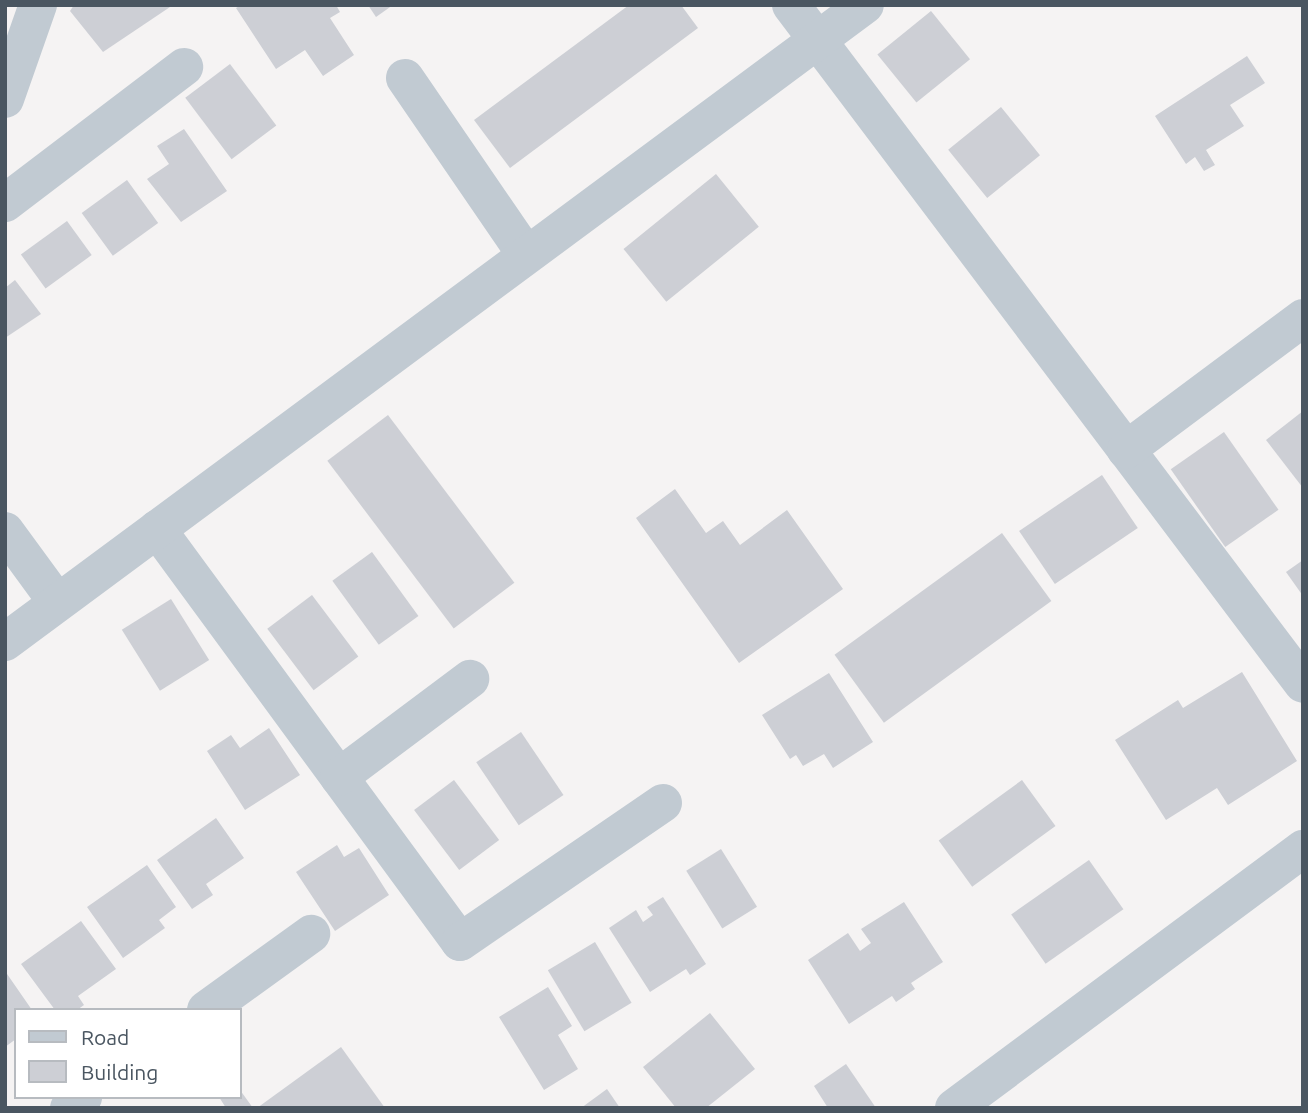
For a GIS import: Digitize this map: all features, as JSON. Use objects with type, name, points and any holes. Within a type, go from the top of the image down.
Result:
[{"type":"street","points":[[5,99],[38,5]]},
{"type":"street","points":[[791,5],[1303,684]]},
{"type":"street","points":[[5,642],[865,5]]},
{"type":"street","points":[[5,203],[184,67]]},
{"type":"street","points":[[405,78],[526,255]]},
{"type":"street","points":[[1126,450],[1303,318]]},
{"type":"street","points":[[157,529],[460,942],[663,803]]},
{"type":"street","points":[[5,531],[57,602]]},
{"type":"street","points":[[339,777],[470,679]]},
{"type":"street","points":[[954,1108],[1303,849]]},
{"type":"street","points":[[209,1008],[311,934]]},
{"type":"building","points":[[74,5],[173,5],[103,52],[70,11]]},
{"type":"building","points":[[241,5],[336,5],[340,12],[330,18],[354,55],[323,76],[305,50],[276,69],[236,8]]},
{"type":"building","points":[[368,5],[393,5],[376,17]]},
{"type":"building","points":[[629,5],[681,5],[698,28],[510,168],[474,120]]},
{"type":"building","points":[[931,11],[970,59],[916,103],[877,54]]},
{"type":"building","points":[[1247,56],[1265,83],[1230,105],[1244,126],[1206,150],[1215,165],[1204,171],[1195,157],[1186,164],[1155,116]]},
{"type":"building","points":[[230,64],[276,125],[232,159],[185,98]]},
{"type":"building","points":[[1001,107],[1040,155],[987,198],[948,150]]},
{"type":"building","points":[[184,129],[227,191],[181,222],[147,179],[169,164],[157,146]]},
{"type":"building","points":[[716,174],[759,227],[666,302],[624,249]]},
{"type":"building","points":[[127,180],[158,223],[113,256],[82,213]]},
{"type":"building","points":[[67,221],[92,255],[46,288],[21,255]]},
{"type":"building","points":[[15,280],[41,314],[5,338],[5,288]]},
{"type":"building","points":[[1303,411],[1303,488],[1266,440]]},
{"type":"building","points":[[388,415],[514,583],[454,628],[327,461]]},
{"type":"building","points":[[1224,432],[1278,510],[1225,547],[1171,469]]},
{"type":"building","points":[[1102,475],[1138,528],[1055,584],[1019,531]]},
{"type":"building","points":[[675,489],[706,533],[723,521],[740,545],[787,510],[843,589],[739,663],[636,518]]},
{"type":"building","points":[[1002,533],[1051,601],[884,723],[835,655]]},
{"type":"building","points":[[372,552],[418,616],[379,645],[332,581]]},
{"type":"building","points":[[1303,560],[1303,596],[1286,572]]},
{"type":"building","points":[[312,595],[358,656],[314,690],[267,629]]},
{"type":"building","points":[[171,599],[209,660],[160,691],[122,630]]},
{"type":"building","points":[[1242,672],[1297,761],[1228,805],[1217,788],[1166,820],[1115,740],[1178,700],[1183,708]]},
{"type":"building","points":[[829,673],[873,742],[833,768],[824,754],[803,766],[796,755],[790,759],[762,715]]},
{"type":"building","points":[[269,728],[300,775],[245,810],[207,751],[231,735],[240,748]]},
{"type":"building","points":[[521,732],[563,795],[519,825],[476,762]]},
{"type":"building","points":[[454,780],[499,840],[459,870],[414,810]]},
{"type":"building","points":[[1022,780],[1056,826],[972,887],[939,841]]},
{"type":"building","points":[[216,818],[244,858],[206,884],[213,895],[192,909],[157,860]]},
{"type":"building","points":[[337,845],[344,857],[359,848],[389,895],[335,931],[296,872]]},
{"type":"building","points":[[721,849],[757,907],[722,928],[686,871]]},
{"type":"building","points":[[1089,860],[1123,909],[1046,964],[1011,914]]},
{"type":"building","points":[[147,865],[176,907],[159,920],[165,928],[123,958],[87,907]]},
{"type":"building","points":[[663,897],[706,964],[690,975],[686,969],[650,992],[609,928],[636,910],[643,922],[653,915],[647,907]]},
{"type":"building","points":[[904,902],[943,962],[911,983],[915,989],[896,1002],[892,996],[849,1024],[808,960],[848,933],[860,951],[871,943],[861,929]]},
{"type":"building","points":[[81,921],[116,969],[78,996],[84,1005],[80,1008],[54,1008],[21,964]]},
{"type":"building","points":[[595,942],[632,1003],[584,1031],[548,970]]},
{"type":"building","points":[[5,971],[31,1008],[14,1008],[14,1040],[5,1047]]},
{"type":"building","points":[[548,987],[572,1026],[558,1035],[578,1069],[544,1090],[499,1017]]},
{"type":"building","points":[[710,1013],[755,1069],[706,1108],[676,1108],[643,1067]]},
{"type":"building","points":[[341,1047],[385,1108],[257,1108]]},
{"type":"building","points":[[846,1064],[876,1108],[828,1108],[814,1086]]},
{"type":"building","points":[[607,1089],[620,1108],[581,1108]]},
{"type":"building","points":[[242,1093],[253,1108],[226,1108],[220,1099],[242,1099]]}]
